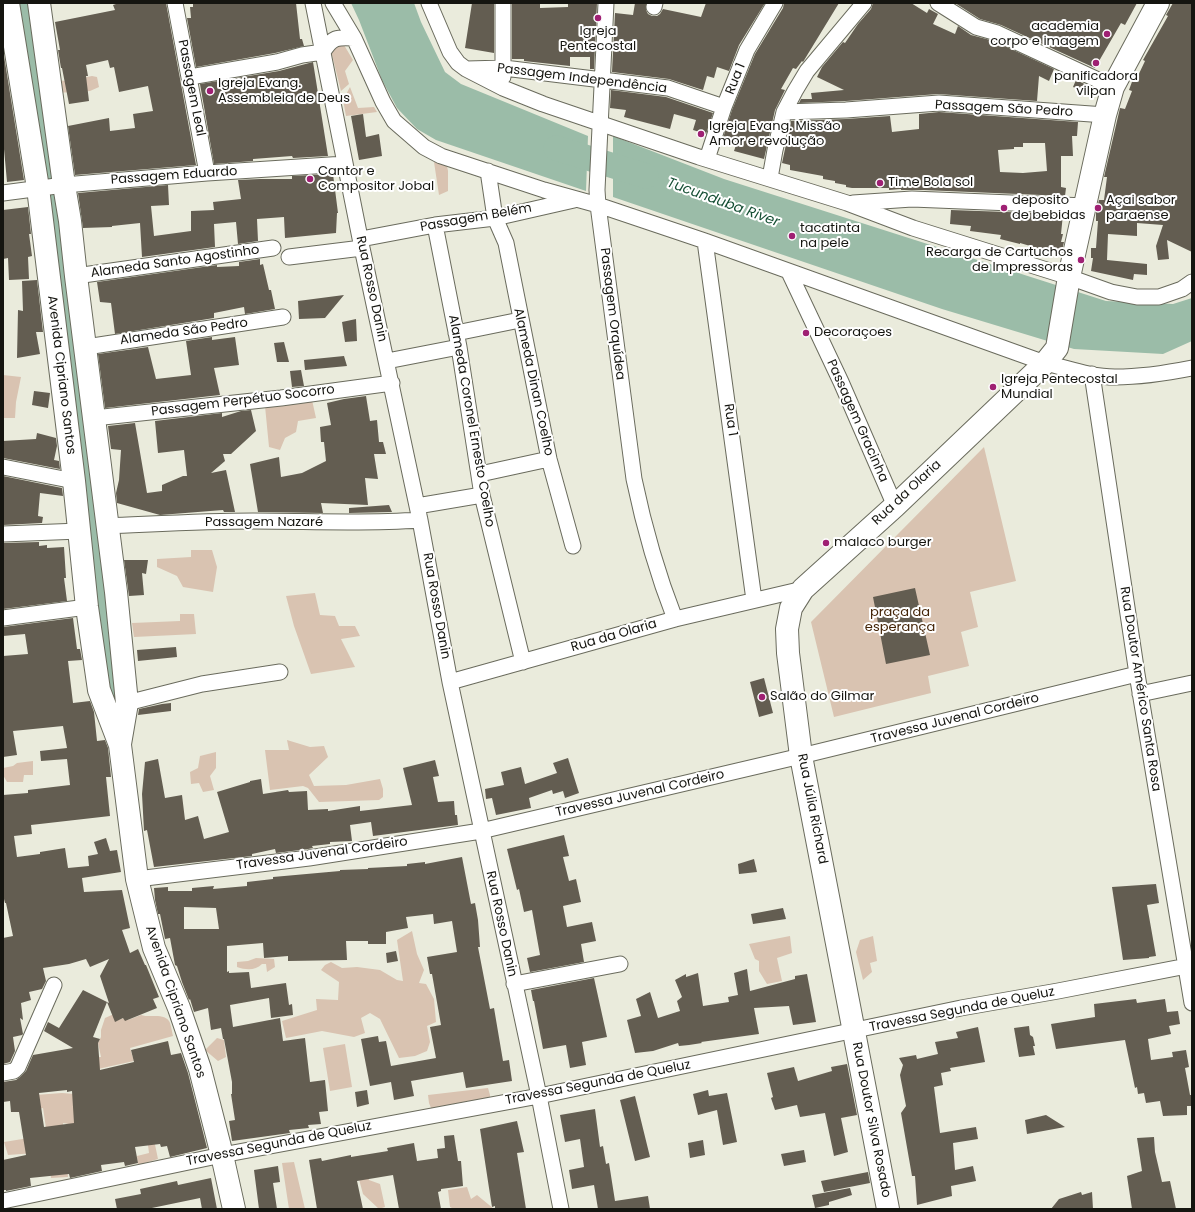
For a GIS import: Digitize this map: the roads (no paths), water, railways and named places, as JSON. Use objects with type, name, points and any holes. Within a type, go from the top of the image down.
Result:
[{"type":"street","name":"Avenida Cipriano Santos","points":[[8,3],[38,188],[80,531],[87,607],[99,690],[120,745],[137,879],[154,948],[179,1008],[200,1069],[234,1209]]},
{"type":"street","name":"Avenida Cipriano Santos","points":[[39,3],[70,221],[118,611],[127,703],[120,745]]},
{"type":"street","name":"Passagem Leal","points":[[175,3],[207,173]]},
{"type":"street","name":"Rua Rosso Danin","points":[[312,3],[392,382],[450,682],[539,1096],[561,1209]]},
{"type":"street","points":[[333,3],[354,38],[383,102],[394,121],[424,147],[441,156],[576,199]]},
{"type":"street","points":[[429,3],[450,52],[458,63],[466,69],[503,88],[600,126],[847,203],[920,230],[1069,281],[1111,292],[1137,297],[1159,297],[1187,285],[1192,272]]},
{"type":"street","points":[[503,3],[503,88]]},
{"type":"street","name":"Passagem Orquídea","points":[[606,3],[598,203],[634,479],[642,519],[656,566],[675,619]]},
{"type":"street","name":"Rua 1","points":[[707,159],[724,107],[747,50],[775,3]]},
{"type":"street","points":[[770,178],[784,112],[795,91],[808,71],[864,3]]},
{"type":"street","points":[[938,3],[976,27],[997,33],[1113,87]]},
{"type":"street","points":[[1158,3],[1113,87],[1105,115],[1086,206],[1051,355],[1092,374],[1114,377],[1160,374],[1192,368]]},
{"type":"street","points":[[190,77],[277,62],[302,55],[323,52],[328,43],[333,39],[341,37],[354,38]]},
{"type":"street","name":"Passagem Independência","points":[[466,69],[504,68],[668,88],[724,107]]},
{"type":"street","name":"Passagem São Pedro","points":[[784,112],[846,110],[939,103],[1105,115]]},
{"type":"street","name":"Passagem Eduardo","points":[[3,193],[64,185],[207,173],[345,164]]},
{"type":"street","name":"Alameda Dinan Coelho","points":[[488,171],[495,218],[506,243],[520,320],[549,459],[573,546]]},
{"type":"street","name":"Passagem Belém","points":[[288,256],[362,244],[435,225],[495,218],[576,199],[598,203],[789,272],[1051,355]]},
{"type":"street","points":[[847,203],[912,199],[1086,206]]},
{"type":"street","points":[[905,224],[900,214],[906,202],[912,199]]},
{"type":"street","name":"Alameda Coronel Ernesto Coelho","points":[[435,225],[458,340],[480,474],[482,495],[523,662]]},
{"type":"street","name":"Rua 1","points":[[705,241],[754,600]]},
{"type":"street","name":"Alameda Santo Agostinho","points":[[76,276],[274,248]]},
{"type":"street","name":"Passagem Gracinha","points":[[789,272],[841,382],[895,506]]},
{"type":"street","name":"Alameda São Pedro","points":[[86,347],[283,317]]},
{"type":"street","points":[[387,361],[520,320]]},
{"type":"street","name":"Rua da Olaria","points":[[450,682],[675,619],[803,589],[895,506],[1051,355]]},
{"type":"street","name":"Rua Doutor Américo Santa Rosa","points":[[1092,374],[1140,694],[1189,965],[1192,1003]]},
{"type":"street","name":"Passagem Perpétuo Socorro","points":[[94,418],[281,398],[392,382]]},
{"type":"street","points":[[480,474],[549,459]]},
{"type":"street","points":[[3,467],[74,481]]},
{"type":"street","name":"Passagem Nazaré","points":[[107,526],[252,521],[400,522],[418,513],[482,495]]},
{"type":"street","points":[[3,534],[80,531]]},
{"type":"street","name":"Rua Júlia Richard","points":[[803,589],[791,608],[787,629],[788,653],[801,756],[855,1030]]},
{"type":"street","points":[[3,618],[87,607]]},
{"type":"street","points":[[127,703],[202,684],[280,672]]},
{"type":"street","name":"Travessa Juvenal Cordeiro","points":[[137,879],[309,858],[481,831],[801,756],[1137,674]]},
{"type":"street","points":[[1140,694],[1192,683]]},
{"type":"street","points":[[514,984],[620,964]]},
{"type":"street","name":"Travessa Segunda de Queluz","points":[[3,1201],[222,1155],[539,1096],[961,1008],[1058,991],[1189,965]]},
{"type":"street","points":[[3,1073],[14,1071],[18,1067],[54,985]]},
{"type":"street","name":"Rua Doutor Silva Rosado","points":[[855,1030],[888,1209]]},
{"type":"water","points":[[18,3],[31,3],[121,696],[107,698]]},
{"type":"water","points":[[351,3],[414,3],[421,22],[445,72],[461,84],[588,136],[586,191],[436,140],[417,129],[397,108],[382,80]]},
{"type":"water","name":"Tucunduba River","points":[[613,136],[724,179],[1106,301],[1173,304],[1192,298],[1192,341],[1163,354],[1074,349],[942,309],[613,197]]},
{"type":"waterway","name":"Tucunduba River","points":[[556,148],[646,176]]},
{"type":"place","name":"Igreja Pentecostal","points":[[598,18]]},
{"type":"place","name":"academia corpo e imagem","points":[[1107,34]]},
{"type":"place","name":"panificadora vilpan","points":[[1096,63]]},
{"type":"place","name":"Igreja Evang. Assembleia de Deus","points":[[210,91]]},
{"type":"place","name":"Igreja Evang. Missão Amor e revolução","points":[[701,134]]},
{"type":"place","name":"Cantor e Compositor Jobal","points":[[310,179]]},
{"type":"place","name":"Time Bola sol","points":[[880,183]]},
{"type":"place","name":"deposito de bebidas","points":[[1004,208]]},
{"type":"place","name":"Açai sabor paraense","points":[[1098,208]]},
{"type":"place","name":"tacatinta na pele","points":[[792,236]]},
{"type":"place","name":"Recarga de Cartuchos de Impressoras","points":[[1081,260]]},
{"type":"place","name":"Decoraçoes","points":[[806,333]]},
{"type":"place","name":"Igreja Pentecostal Mundial","points":[[993,387]]},
{"type":"place","name":"malaco burger","points":[[826,543]]},
{"type":"place","name":"Salão do Gilmar","points":[[762,697]]},
{"type":"park label","name":"praça da esperança","points":[[900,620]]}]
